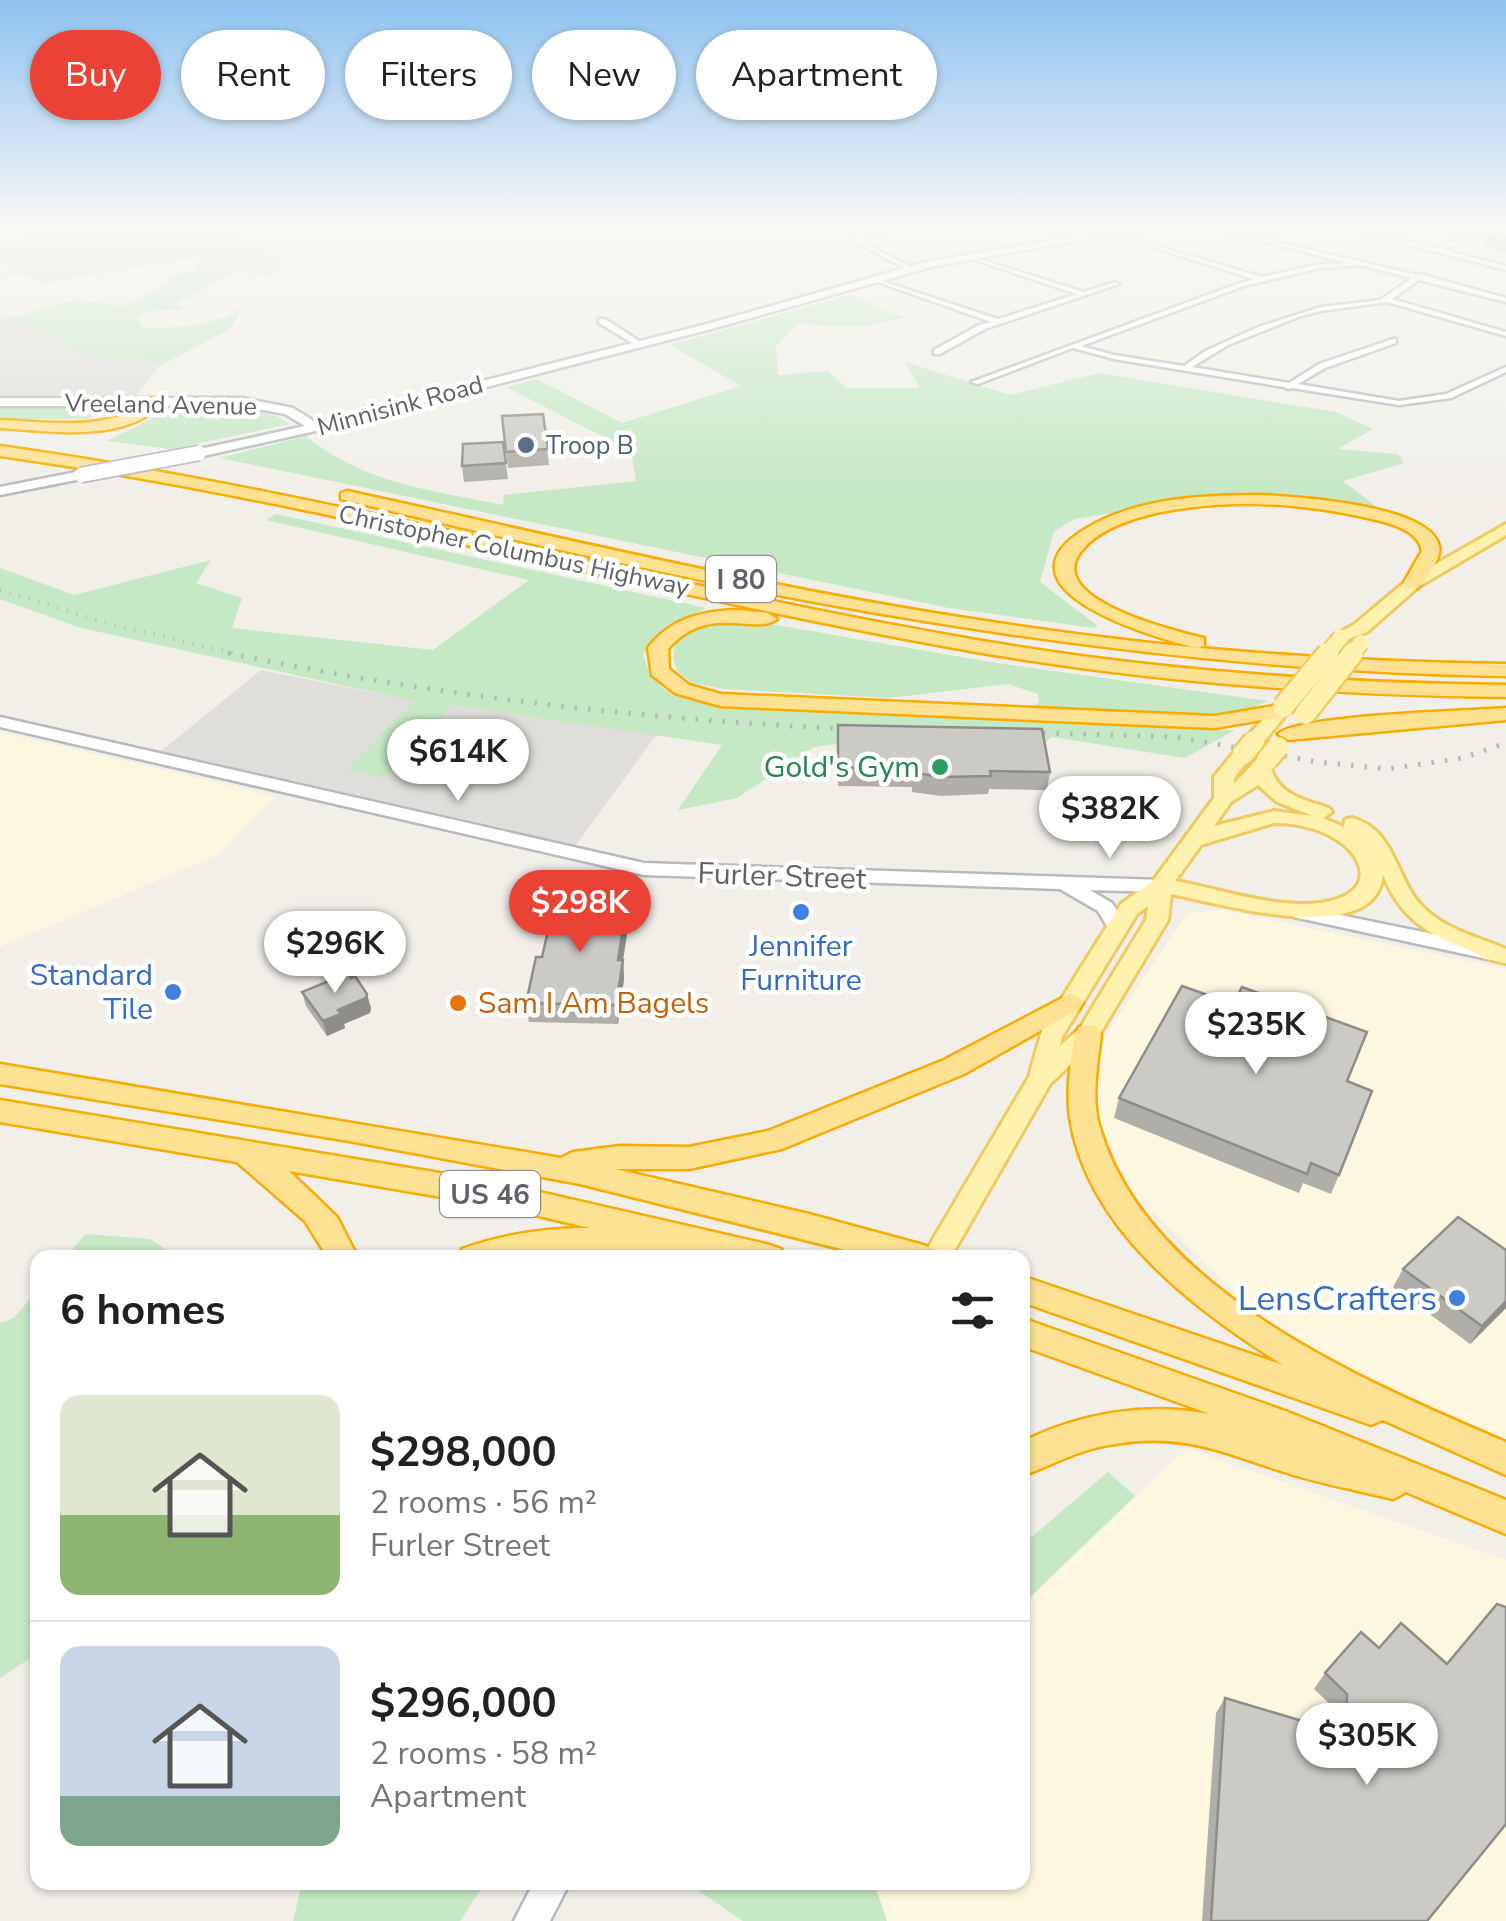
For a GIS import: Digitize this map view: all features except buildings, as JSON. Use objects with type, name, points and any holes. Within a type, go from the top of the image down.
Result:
[{"type":"highway","points":[[0,424],[103,425],[141,416],[158,402]]},
{"type":"highway","name":"Christopher Columbus Highway","points":[[0,437],[190,464],[942,620],[1073,640],[1280,661],[1506,670]]},
{"type":"highway","name":"Christopher Columbus Highway","points":[[0,451],[209,484],[843,620],[1064,659],[1281,683],[1506,691]]},
{"type":"highway","points":[[1280,661],[1175,636],[1111,615],[1074,586],[1066,572],[1070,550],[1081,536],[1102,525],[1164,507],[1243,500],[1310,504],[1386,518],[1422,535],[1430,544],[1431,554],[1412,584]]},
{"type":"highway","points":[[1064,659],[1028,663],[735,615],[705,618],[681,627],[664,640],[656,656],[659,671],[675,685],[720,700],[1215,722],[1243,720],[1281,709]]},
{"type":"highway","points":[[1273,752],[1321,728],[1506,714]]},
{"type":"highway","points":[[556,1166],[620,1157],[659,1160],[718,1155],[772,1141],[954,1067],[1070,1004]]},
{"type":"highway","points":[[1088,1034],[1082,1083],[1086,1128],[1108,1185],[1173,1265],[1266,1338],[1338,1382],[1506,1458]]},
{"type":"highway","name":"US 46","points":[[0,1074],[556,1166],[730,1205],[894,1250]]},
{"type":"highway","name":"US 46","points":[[0,1110],[500,1196],[740,1250]]},
{"type":"highway","points":[[245,1152],[316,1212],[339,1250]]},
{"type":"highway","points":[[497,1250],[558,1239],[733,1248]]},
{"type":"highway","points":[[1030,1292],[1337,1401],[1429,1426]]},
{"type":"highway","points":[[1030,1335],[1288,1427],[1506,1517]]},
{"type":"highway","points":[[1030,1455],[1106,1429],[1155,1424],[1204,1428],[1284,1456],[1471,1502]]},
{"type":"main road","points":[[1042,1078],[1050,1036],[1129,909],[1162,886],[1224,798],[1248,784],[1361,635],[1412,584],[1506,529]]},
{"type":"main road","points":[[1224,798],[1224,777],[1341,637],[1361,635]]},
{"type":"main road","points":[[1273,752],[1263,781],[1278,795],[1348,822],[1377,842],[1393,864],[1406,900],[1422,917],[1505,956]]},
{"type":"main road","points":[[1162,886],[1302,913],[1352,902],[1370,889],[1374,874],[1369,858],[1350,838],[1320,823],[1284,816],[1254,819],[1191,842]]},
{"type":"main road","points":[[941,1250],[1042,1078],[1088,1034],[1157,920],[1162,886]]},
{"type":"street","name":"Minnisink Road","points":[[0,491],[316,427],[737,317]]},
{"type":"street","points":[[981,317],[996,322]]},
{"type":"street","points":[[937,352],[965,334],[1011,317]]},
{"type":"street","points":[[975,382],[1155,317]]},
{"type":"street","points":[[1185,370],[1201,354],[1299,317]]},
{"type":"street","points":[[1445,317],[1506,334]]},
{"type":"street","points":[[602,321],[640,344]]},
{"type":"street","points":[[1288,387],[1322,366],[1393,341]]},
{"type":"street","points":[[1073,346],[1185,370],[1376,401],[1422,402],[1448,396],[1506,368]]},
{"type":"street","name":"Vreeland Avenue","points":[[0,402],[259,404],[302,416],[316,427]]},
{"type":"street","name":"Furler Street","points":[[0,722],[644,869],[1162,886]]},
{"type":"street","points":[[1058,884],[1104,904],[1114,915],[1118,928]]},
{"type":"street","points":[[1302,913],[1505,956]]},
{"type":"street","points":[[531,1921],[549,1890]]},
{"type":"shaded area","points":[[0,317],[11,317],[45,331],[87,357],[139,358],[160,366],[134,397],[0,398]]},
{"type":"shaded area","points":[[261,670],[416,701],[348,770],[383,778],[453,705],[657,734],[576,845],[161,751]]},
{"type":"shaded area","points":[[0,732],[275,797],[218,855],[0,947]]},
{"type":"shaded area","points":[[1223,910],[1506,969],[1506,1442],[1349,1375],[1238,1295],[1131,1191],[1095,1112],[1099,1045],[1187,913]]},
{"type":"shaded area","points":[[1186,1448],[1506,1560],[1506,1921],[887,1921],[876,1890],[1030,1890],[1030,1597]]},
{"type":"green space","points":[[137,317],[144,328],[182,327],[237,317],[230,329],[160,366],[139,358],[87,357],[45,331],[9,318]]},
{"type":"green space","points":[[772,317],[902,317],[905,318],[859,327],[798,324],[776,345],[778,375],[828,371],[846,388],[920,388],[905,362],[1010,395],[1099,373],[1336,412],[1373,429],[1338,449],[1398,454],[1404,463],[1343,481],[1381,510],[1227,494],[1075,519],[1054,531],[1040,582],[1098,626],[1094,628],[949,608],[220,458],[306,436],[328,452],[375,475],[503,505],[504,495],[636,481],[631,451],[506,387],[537,379],[622,423],[741,386],[670,345]]},
{"type":"green space","points":[[0,401],[115,401],[114,409],[87,419],[0,419]]},
{"type":"green space","points":[[247,409],[290,424],[171,449],[107,441],[169,410]]},
{"type":"green space","points":[[276,514],[706,608],[657,635],[643,655],[662,687],[691,700],[718,705],[1235,730],[1185,758],[1052,737],[1039,748],[837,744],[814,747],[737,798],[678,810],[722,745],[453,705],[384,778],[347,770],[414,701],[81,628],[0,599],[0,568],[74,595],[211,560],[196,583],[242,598],[232,628],[433,650],[529,580],[266,520]]},
{"type":"green space","points":[[753,621],[990,662],[1268,701],[1239,713],[1211,715],[1032,707],[1039,702],[1038,694],[1008,684],[889,698],[724,689],[692,683],[677,671],[673,656],[677,639],[696,628]]},
{"type":"green space","points":[[86,1234],[150,1239],[166,1250],[72,1250]]},
{"type":"green space","points":[[30,1299],[30,1659],[0,1678],[0,1323],[14,1318]]},
{"type":"green space","points":[[1108,1472],[1135,1496],[1030,1597],[1033,1536]]},
{"type":"green space","points":[[300,1890],[480,1890],[460,1921],[293,1921]]},
{"type":"green space","points":[[697,1890],[876,1890],[887,1921],[743,1921]]},
{"type":"railway","points":[[0,590],[103,622],[240,655]]},
{"type":"railway","points":[[228,653],[386,682],[546,704],[705,720],[866,730]]},
{"type":"railway","points":[[1016,732],[1176,737],[1317,762],[1388,769],[1463,758],[1506,743]]},
{"type":"place","name":"Troop B","points":[[526,445]]},
{"type":"place","name":"Gold's Gym","points":[[940,767]]},
{"type":"place","name":"Jennifer Furniture","points":[[801,912]]},
{"type":"place","name":"Standard Tile","points":[[173,992]]},
{"type":"place","name":"Sam I Am Bagels","points":[[458,1003]]},
{"type":"place","name":"LensCrafters","points":[[1457,1298]]}]
